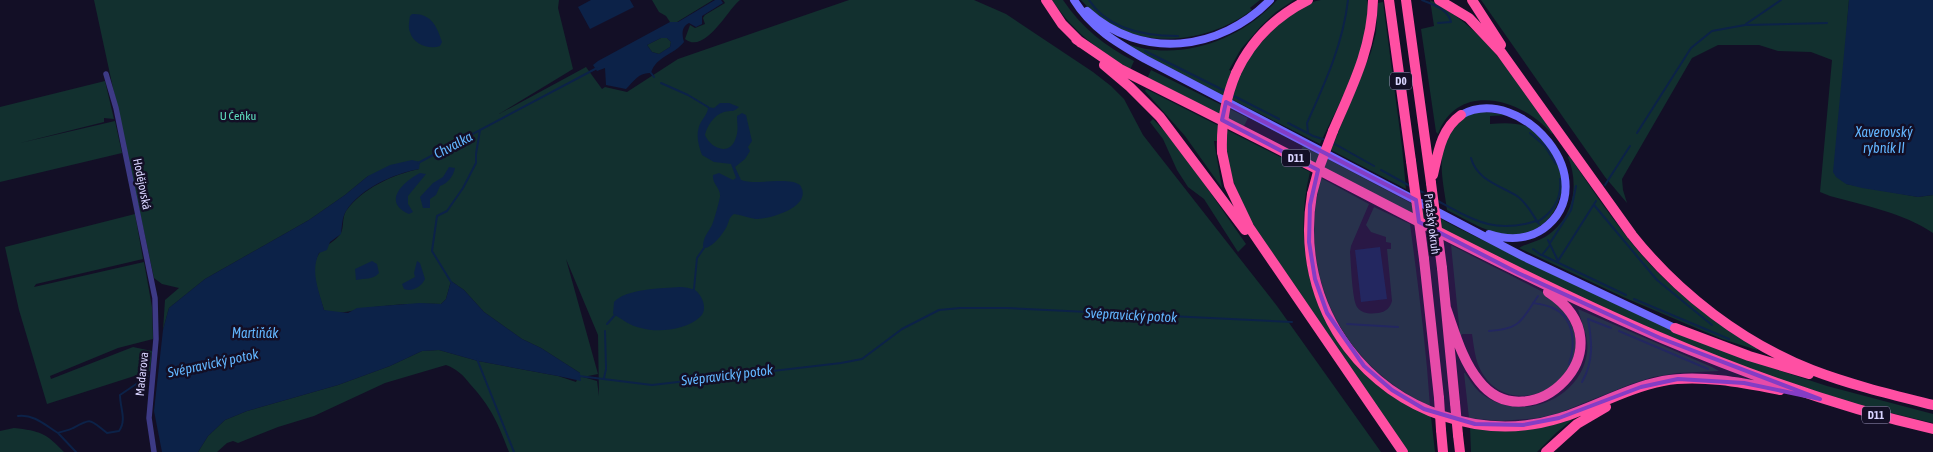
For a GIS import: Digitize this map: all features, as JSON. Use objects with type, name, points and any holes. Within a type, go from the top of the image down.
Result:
[{"type":"highway","name":"D11","points":[[1046,0],[1062,24],[1076,39],[1120,69],[1518,272],[1677,345],[1820,399],[1933,429]]},
{"type":"highway","points":[[1308,0],[1286,12],[1266,30],[1248,52],[1236,73],[1224,112],[1222,152],[1227,176],[1236,203],[1252,232],[1403,452]]},
{"type":"highway","points":[[1373,0],[1371,31],[1364,58],[1318,168],[1312,194],[1309,223],[1311,260],[1320,296],[1331,322],[1346,345],[1370,373],[1392,390],[1424,409],[1451,419],[1495,426],[1522,425],[1559,418],[1641,386],[1678,378],[1757,386],[1820,399]]},
{"type":"highway","points":[[1439,0],[1462,13],[1482,31],[1530,90]]},
{"type":"highway","points":[[1472,0],[1530,90],[1626,228],[1656,263],[1683,290],[1720,319],[1768,349],[1811,370],[1862,386]]},
{"type":"highway","name":"Pražský okruh","points":[[1389,1],[1424,259],[1443,452]]},
{"type":"highway","name":"Pražský okruh","points":[[1407,2],[1442,268],[1460,452]]},
{"type":"highway","points":[[1076,39],[1130,87],[1160,117],[1234,216],[1273,263]]},
{"type":"highway","points":[[1431,175],[1445,133],[1451,122],[1461,114]]},
{"type":"highway","points":[[1446,308],[1464,359],[1478,381],[1488,390],[1499,397],[1511,400],[1532,399],[1547,395],[1559,387],[1573,371],[1579,351],[1578,328],[1572,315],[1563,304],[1518,272]]},
{"type":"highway","name":"D11","points":[[1675,328],[1766,362],[1933,405]]},
{"type":"highway","points":[[1546,452],[1577,424],[1602,409],[1626,398],[1675,384],[1716,381]]},
{"type":"main road","points":[[1076,0],[1097,20],[1122,34],[1150,42],[1172,44],[1200,41],[1230,30],[1251,17],[1270,0]]},
{"type":"main road","points":[[1076,0],[1090,21],[1116,43],[1214,96],[1559,274],[1675,328]]},
{"type":"main road","points":[[1461,114],[1478,108],[1497,109],[1512,114],[1534,127],[1549,142],[1557,154],[1565,173],[1566,185],[1564,201],[1556,216],[1542,230],[1531,235],[1519,238],[1500,238],[1461,224]]},
{"type":"street","name":"Hodějovská","points":[[106,74],[116,108],[155,298]]},
{"type":"street","name":"Madarova","points":[[154,452],[150,431],[149,406],[156,339],[155,298]]},
{"type":"highlighted area","points":[[1226,102],[1416,200],[1419,222],[1518,273],[1660,338],[1820,399],[1744,383],[1678,379],[1641,387],[1559,418],[1523,425],[1475,424],[1424,409],[1392,390],[1364,366],[1327,313],[1315,279],[1309,242],[1310,205],[1318,170],[1222,120]]},
{"type":"green space","name":"U Čeňku","points":[[94,0],[559,0],[558,8],[573,69],[499,114],[586,67],[602,89],[605,87],[627,92],[678,59],[849,0],[974,0],[1006,14],[1093,72],[1124,99],[1143,135],[1277,306],[1381,452],[509,452],[489,408],[462,375],[446,365],[385,383],[314,416],[278,427],[238,443],[233,441],[227,443],[217,452],[198,452],[208,436],[225,420],[247,411],[338,385],[390,366],[422,351],[439,350],[478,361],[558,376],[576,382],[580,373],[541,348],[522,339],[484,312],[464,290],[451,281],[446,299],[441,304],[391,305],[336,313],[324,310],[315,280],[315,265],[321,251],[341,233],[346,211],[369,189],[399,175],[419,169],[368,176],[309,220],[205,279],[169,308],[163,330],[165,300],[179,288],[162,284],[154,278]],"holes":[[[566,259],[598,335],[599,396],[597,381],[583,377],[598,374]]]},
{"type":"green space","points":[[652,0],[713,0],[677,22],[670,22],[666,16],[659,12]]},
{"type":"green space","points":[[723,0],[740,0],[708,36],[700,41],[693,42],[685,39],[690,25],[695,28],[705,24],[703,18],[705,15],[725,3]]},
{"type":"green space","points":[[1052,0],[1063,0],[1078,19],[1095,35],[1134,61],[1130,70],[1078,31]]},
{"type":"green space","points":[[1081,0],[1260,0],[1250,8],[1252,10],[1232,23],[1210,32],[1164,39],[1141,36],[1119,29],[1099,17]]},
{"type":"green space","points":[[1277,0],[1294,0],[1276,12],[1261,26],[1241,49],[1229,70],[1240,75],[1262,41],[1298,9],[1321,0],[1367,0],[1368,18],[1360,55],[1345,93],[1320,144],[1145,56],[1124,43],[1145,49],[1165,50],[1186,49],[1207,44],[1227,37],[1245,27]]},
{"type":"green space","points":[[1430,0],[1450,12],[1484,41],[1513,76],[1552,134],[1540,122],[1525,112],[1508,104],[1492,101],[1475,101],[1460,106],[1447,117],[1438,134],[1436,132],[1421,29],[1434,26]]},
{"type":"green space","points":[[1481,0],[1849,0],[1847,25],[1846,184],[1918,197],[1933,195],[1933,233],[1896,215],[1820,192],[1832,60],[1811,52],[1778,51],[1759,45],[1718,45],[1692,58],[1622,179],[1627,203],[1605,177]]},
{"type":"green space","points":[[1383,2],[1406,189],[1331,150],[1371,52],[1376,33],[1378,3]]},
{"type":"green space","points":[[661,38],[667,38],[671,42],[670,47],[659,54],[652,52],[647,45]]},
{"type":"green space","points":[[1151,70],[1248,118],[1243,128],[1147,79]]},
{"type":"green space","points":[[105,81],[114,119],[104,118],[104,122],[20,143],[115,121],[122,153],[0,182],[0,107]]},
{"type":"green space","points":[[1146,89],[1310,172],[1305,201],[1306,259],[1323,315],[1337,340],[1355,363],[1376,384],[1410,407],[1431,417],[1435,452],[1408,452],[1250,220],[1233,181],[1227,157],[1226,141],[1214,141],[1222,188],[1185,136],[1145,91]]},
{"type":"green space","points":[[1479,111],[1507,115],[1490,116],[1490,124],[1504,123],[1528,127],[1545,143],[1556,161],[1563,188],[1552,214],[1535,229],[1519,234],[1502,234],[1478,226],[1447,210],[1442,175],[1442,153],[1445,142],[1458,122]]},
{"type":"green space","points":[[1153,119],[1178,146],[1246,244],[1238,252],[1204,199],[1188,187],[1177,170],[1163,139],[1150,122]]},
{"type":"green space","points":[[1303,146],[1458,228],[1623,307],[1775,369],[1827,386],[1933,414],[1933,423],[1857,405],[1741,367],[1553,286],[1298,155]]},
{"type":"green space","points":[[1569,156],[1616,223],[1656,271],[1691,302],[1758,348],[1757,350],[1722,339],[1623,297],[1519,248],[1545,237],[1555,230],[1568,212],[1572,202],[1573,191],[1572,168]]},
{"type":"green space","points":[[1321,178],[1369,204],[1350,252],[1355,303],[1361,311],[1370,313],[1383,312],[1389,308],[1392,301],[1387,249],[1391,249],[1391,243],[1386,242],[1386,237],[1371,232],[1366,225],[1374,207],[1410,224],[1424,337],[1430,406],[1399,389],[1372,367],[1350,341],[1333,313],[1321,281],[1315,248],[1315,213]]},
{"type":"green space","points":[[135,214],[143,259],[36,284],[34,287],[144,262],[152,307],[153,339],[118,348],[50,376],[51,379],[133,347],[152,351],[150,371],[47,404],[19,310],[5,247]]},
{"type":"green space","points":[[1451,245],[1539,290],[1558,303],[1572,326],[1576,346],[1572,364],[1561,379],[1546,390],[1529,395],[1511,395],[1494,387],[1479,367],[1472,334],[1462,334],[1461,337],[1460,335]]},
{"type":"green space","points":[[1578,309],[1719,371],[1677,373],[1653,377],[1559,413],[1538,418],[1501,421],[1469,418],[1464,373],[1482,394],[1497,403],[1513,407],[1530,406],[1546,402],[1560,395],[1573,384],[1582,370],[1587,353],[1586,336]]},
{"type":"green space","points":[[1573,419],[1537,452],[1471,452],[1470,427],[1496,430],[1535,428]]},
{"type":"green space","points":[[14,428],[42,434],[64,452],[0,452],[0,431]]},
{"type":"water","points":[[591,0],[630,0],[634,7],[590,29],[578,7]]},
{"type":"water","points":[[715,0],[721,0],[723,3],[702,16],[702,24],[696,27],[689,23],[686,25],[683,31],[684,42],[661,59],[653,67],[651,73],[643,74],[626,89],[606,85],[605,68],[597,71],[593,65],[670,22],[678,22]],"holes":[[[661,38],[667,38],[671,42],[670,47],[659,54],[652,52],[647,45]]]},
{"type":"water","name":"Xaverovský rybník II","points":[[1849,0],[1933,0],[1933,195],[1918,197],[1862,188],[1846,184],[1836,177],[1833,172]]},
{"type":"water","points":[[412,14],[419,14],[429,18],[438,31],[442,42],[440,46],[426,46],[414,40],[409,29],[410,16]]},
{"type":"water","points":[[720,103],[729,103],[739,107],[714,118],[707,128],[705,135],[707,140],[715,147],[728,148],[736,137],[738,128],[737,116],[742,113],[746,115],[752,141],[748,147],[750,151],[745,159],[735,167],[741,180],[748,182],[794,182],[800,185],[803,192],[801,199],[796,205],[771,217],[756,219],[734,214],[720,237],[706,248],[703,247],[704,240],[713,223],[720,197],[713,175],[719,173],[733,180],[736,178],[731,164],[714,162],[702,155],[698,143],[699,126],[707,113],[708,107],[714,108]]},
{"type":"water","name":"Martiňák","points":[[412,160],[420,162],[419,169],[399,174],[378,183],[352,203],[344,216],[341,234],[330,242],[327,250],[319,253],[316,260],[315,274],[324,310],[348,313],[357,308],[420,303],[441,304],[446,299],[451,281],[464,290],[484,312],[522,339],[541,348],[580,373],[581,381],[478,361],[439,350],[422,351],[390,366],[338,385],[247,411],[225,420],[208,436],[198,452],[162,452],[154,411],[163,330],[169,308],[205,279],[309,220],[368,176],[390,165]]},
{"type":"water","points":[[449,167],[455,168],[451,177],[440,186],[436,195],[430,199],[430,208],[423,208],[420,197],[433,183],[443,177]]},
{"type":"water","points":[[420,173],[426,174],[408,196],[408,204],[413,212],[409,214],[401,209],[397,204],[396,198],[402,186]]},
{"type":"water","points":[[1380,247],[1387,299],[1361,302],[1355,250]]},
{"type":"water","points":[[372,261],[377,264],[379,273],[371,278],[356,280],[355,269]]},
{"type":"water","points":[[417,261],[420,263],[425,279],[416,288],[411,290],[404,289],[402,284],[415,277]]},
{"type":"water","points":[[680,287],[695,290],[704,303],[704,311],[700,317],[680,328],[655,330],[633,326],[613,314],[614,302],[627,294],[645,290]]},
{"type":"waterway","points":[[1089,0],[1097,10],[1117,25],[1140,33],[1178,36]]},
{"type":"waterway","points":[[1308,133],[1307,123],[1338,48],[1348,0]]},
{"type":"waterway","points":[[1422,0],[1444,11],[1451,22],[1438,23]]},
{"type":"waterway","points":[[1746,24],[1781,0]]},
{"type":"waterway","name":"Svépravický potok","points":[[1637,133],[1691,48],[1712,31],[1745,25],[1827,23]]},
{"type":"waterway","points":[[1145,51],[1225,91]]},
{"type":"waterway","name":"Chvalka","points":[[418,163],[597,68]]},
{"type":"waterway","points":[[651,73],[654,77]]},
{"type":"waterway","points":[[661,83],[688,95],[708,107]]},
{"type":"waterway","points":[[1232,95],[1279,119]]},
{"type":"waterway","points":[[1288,123],[1313,136],[1326,140]]},
{"type":"waterway","points":[[451,282],[432,251],[437,216],[447,211],[463,188],[476,163],[480,130]]},
{"type":"waterway","points":[[1530,133],[1545,146],[1556,164]]},
{"type":"waterway","points":[[1333,143],[1374,166]]},
{"type":"waterway","name":"Svépravický potok","points":[[1605,185],[1630,146]]},
{"type":"waterway","points":[[1471,158],[1478,172],[1483,177],[1521,199],[1539,224]]},
{"type":"waterway","points":[[1381,170],[1410,186]]},
{"type":"waterway","points":[[1537,222],[1548,214],[1556,204],[1560,192],[1560,179]]},
{"type":"waterway","points":[[1550,243],[1571,210],[1576,186]]},
{"type":"waterway","points":[[1418,190],[1430,196]]},
{"type":"waterway","points":[[1438,201],[1474,220],[1497,226],[1522,225],[1536,221]]},
{"type":"waterway","name":"Svépravický potok","points":[[1558,261],[1596,201]]},
{"type":"waterway","points":[[1594,205],[1657,280],[1712,325]]},
{"type":"waterway","points":[[1548,240],[1558,261]]},
{"type":"waterway","points":[[1550,245],[1542,255],[1626,295]]},
{"type":"waterway","points":[[694,289],[697,258],[704,248]]},
{"type":"waterway","points":[[1533,249],[1541,255]]},
{"type":"waterway","name":"Svépravický potok","points":[[1489,331],[1514,326],[1528,312],[1538,296]]},
{"type":"waterway","points":[[1634,299],[1729,339]]},
{"type":"waterway","points":[[1533,303],[1546,305],[1560,312],[1569,324],[1573,340],[1569,364]]},
{"type":"waterway","name":"Svépravický potok","points":[[579,376],[652,385],[841,363],[862,359],[902,329],[939,310],[960,308],[1007,308],[1292,322]]},
{"type":"waterway","points":[[607,324],[615,315]]},
{"type":"waterway","points":[[1588,319],[1611,328]]},
{"type":"waterway","points":[[1582,382],[1589,367],[1591,351],[1588,319]]},
{"type":"waterway","name":"Svépravický potok","points":[[1347,324],[1398,327]]},
{"type":"waterway","points":[[604,378],[606,369],[605,331]]},
{"type":"waterway","points":[[1619,331],[1708,369]]},
{"type":"waterway","points":[[477,359],[514,452]]},
{"type":"waterway","name":"Svépravický potok","points":[[18,416],[34,418],[58,433],[87,421],[107,433],[119,431],[123,423],[120,395],[148,376]]},
{"type":"waterway","points":[[58,433],[76,452]]}]
